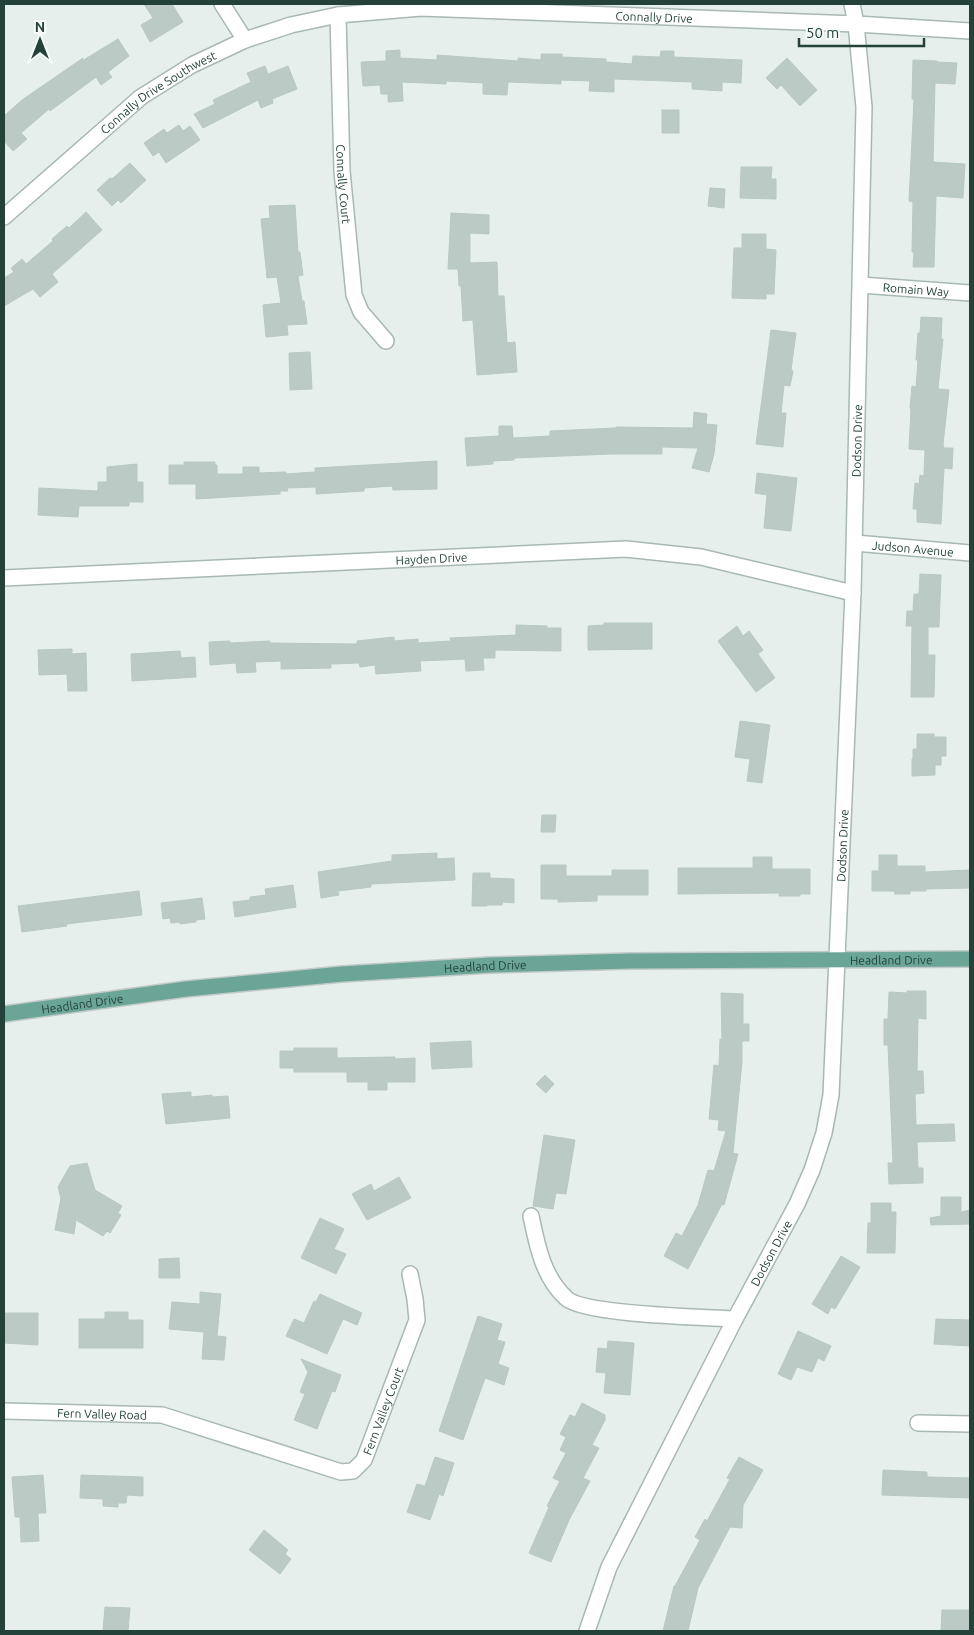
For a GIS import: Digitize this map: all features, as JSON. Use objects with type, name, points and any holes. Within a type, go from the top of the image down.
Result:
[{"type":"main road","name":"Headland Drive","points":[[4,1014],[186,989],[342,974],[490,965],[620,961],[970,959]]},
{"type":"street","points":[[222,4],[245,40]]},
{"type":"street","name":"Dodson Drive","points":[[586,1631],[610,1568],[735,1319],[797,1204],[812,1170],[824,1133],[830,1095],[838,960],[855,543],[864,107],[856,24],[852,4]]},
{"type":"street","name":"Connally Drive","points":[[338,14],[420,8],[856,24],[970,31]]},
{"type":"street","name":"Connally Drive Southwest","points":[[4,217],[141,97],[192,65],[245,40],[291,25],[338,14]]},
{"type":"street","name":"Connally Court","points":[[338,14],[342,170],[354,295],[361,312],[386,342]]},
{"type":"street","name":"Romain Way","points":[[861,285],[970,293]]},
{"type":"street","name":"Judson Avenue","points":[[855,543],[970,553]]},
{"type":"street","name":"Hayden Drive","points":[[4,578],[626,549],[701,557],[853,593]]},
{"type":"street","points":[[531,1216],[538,1250],[551,1281],[567,1300],[584,1307],[611,1311],[735,1319]]},
{"type":"street","name":"Fern Valley Court","points":[[196,1426],[341,1472],[353,1471],[364,1460],[417,1320],[416,1299],[410,1274]]},
{"type":"street","name":"Fern Valley Road","points":[[4,1411],[162,1414],[196,1426]]},
{"type":"street","points":[[918,1423],[970,1424]]},
{"type":"building","points":[[144,4],[172,4],[183,22],[150,42],[141,25],[153,18]]},
{"type":"building","points":[[118,39],[129,56],[108,72],[112,77],[101,85],[96,77],[50,111],[49,109],[21,133],[27,139],[13,151],[4,141],[4,116],[22,100],[83,58],[82,61]]},
{"type":"building","points":[[400,50],[400,58],[437,60],[437,55],[518,61],[518,58],[541,60],[541,54],[562,54],[562,57],[606,59],[606,62],[632,64],[633,56],[660,57],[661,51],[674,51],[674,57],[742,60],[741,83],[722,82],[722,91],[692,89],[692,82],[614,79],[614,92],[589,91],[590,81],[561,80],[561,84],[508,82],[507,95],[483,94],[483,83],[446,81],[446,84],[402,82],[403,101],[388,102],[388,94],[381,94],[380,85],[363,86],[361,62],[386,61],[386,51]]},
{"type":"building","points":[[787,58],[817,90],[800,106],[781,85],[777,89],[766,78]]},
{"type":"building","points":[[913,60],[957,63],[955,84],[935,83],[933,162],[965,164],[963,198],[936,196],[934,267],[913,267],[913,202],[909,201],[914,99],[912,99]]},
{"type":"building","points":[[265,66],[268,74],[288,66],[297,89],[272,99],[273,103],[261,108],[258,100],[203,128],[194,114],[215,104],[213,100],[251,82],[247,73]]},
{"type":"building","points":[[662,110],[679,110],[679,133],[662,133]]},
{"type":"building","points":[[179,125],[183,131],[190,126],[200,140],[166,163],[159,152],[153,156],[144,143],[164,129],[167,133]]},
{"type":"building","points":[[130,163],[146,180],[121,203],[118,200],[112,206],[97,190]]},
{"type":"building","points":[[741,167],[772,167],[771,179],[776,179],[776,199],[740,198]]},
{"type":"building","points":[[710,188],[725,189],[724,208],[708,206]]},
{"type":"building","points":[[295,205],[298,252],[300,252],[303,275],[298,276],[307,324],[287,325],[288,335],[266,337],[263,305],[281,303],[277,277],[267,278],[261,219],[270,218],[269,206]]},
{"type":"building","points":[[86,212],[102,230],[52,274],[58,282],[40,297],[33,289],[4,306],[4,278],[14,272],[11,268],[22,259],[26,264],[67,226],[69,228]]},
{"type":"building","points":[[451,213],[489,215],[489,234],[470,233],[470,263],[497,262],[498,296],[504,296],[507,343],[515,342],[517,372],[477,375],[473,320],[463,321],[458,269],[448,269]]},
{"type":"building","points":[[742,234],[766,234],[766,249],[776,250],[774,294],[766,294],[766,299],[732,298],[734,248],[742,248]]},
{"type":"building","points":[[921,317],[942,318],[941,339],[943,339],[938,389],[949,390],[943,444],[944,448],[953,448],[952,469],[944,468],[941,524],[917,522],[917,509],[913,509],[915,483],[919,484],[920,475],[924,476],[925,450],[909,449],[912,386],[916,387],[918,360],[916,360]]},
{"type":"building","points":[[771,330],[796,333],[790,386],[784,385],[781,413],[786,413],[783,447],[756,444]]},
{"type":"building","points":[[310,352],[312,389],[290,390],[289,353]]},
{"type":"building","points":[[694,412],[707,414],[706,424],[717,425],[714,454],[709,472],[692,468],[698,448],[662,447],[662,454],[514,458],[514,460],[493,461],[493,464],[467,466],[465,438],[499,436],[499,426],[512,426],[513,438],[550,436],[550,431],[616,427],[693,428]]},
{"type":"building","points":[[437,461],[437,489],[393,490],[392,486],[364,488],[364,491],[316,494],[316,487],[287,488],[288,491],[280,491],[280,494],[196,499],[196,484],[169,484],[169,465],[184,465],[184,462],[215,462],[217,474],[243,474],[243,467],[259,467],[259,473],[286,472],[286,474],[315,472],[315,468]]},
{"type":"building","points":[[137,464],[137,482],[143,482],[143,502],[129,502],[129,506],[79,506],[78,517],[38,515],[39,488],[98,491],[98,482],[107,482],[107,467]]},
{"type":"building","points":[[757,473],[797,478],[791,531],[764,528],[767,495],[755,493]]},
{"type":"building","points":[[920,574],[941,575],[939,627],[928,627],[928,655],[935,655],[934,697],[911,697],[912,626],[906,626],[907,611],[913,611],[914,594],[919,594]]},
{"type":"building","points":[[604,623],[652,623],[652,649],[588,650],[588,626],[604,625]]},
{"type":"building","points":[[516,625],[561,628],[561,651],[495,650],[495,658],[483,658],[484,670],[466,671],[465,659],[420,661],[421,671],[376,674],[375,665],[360,667],[359,663],[331,664],[331,668],[281,669],[281,661],[255,662],[256,672],[237,673],[236,663],[210,665],[209,642],[270,641],[270,643],[357,644],[357,641],[394,637],[394,641],[418,639],[418,643],[451,641],[450,638],[516,635]]},
{"type":"building","points":[[737,626],[743,636],[749,631],[763,650],[758,654],[775,678],[756,692],[718,641]]},
{"type":"building","points":[[72,649],[72,654],[86,653],[87,691],[68,691],[67,674],[39,675],[38,650]]},
{"type":"building","points":[[180,651],[181,658],[195,657],[196,677],[132,681],[131,654]]},
{"type":"building","points":[[740,721],[770,725],[762,783],[747,781],[750,759],[735,757]]},
{"type":"building","points":[[917,734],[934,734],[934,737],[946,737],[946,756],[941,756],[941,765],[935,765],[935,775],[912,776],[913,749],[917,749]]},
{"type":"building","points":[[542,815],[556,815],[555,832],[541,832]]},
{"type":"building","points":[[437,853],[437,859],[454,858],[455,880],[371,884],[371,887],[338,891],[339,895],[321,898],[318,872],[392,861],[392,855]]},
{"type":"building","points":[[879,855],[897,855],[897,866],[925,866],[925,872],[970,870],[970,888],[926,889],[926,891],[910,891],[910,894],[895,894],[894,891],[872,891],[872,871],[879,871]]},
{"type":"building","points":[[753,857],[772,857],[772,869],[810,869],[810,894],[779,896],[779,893],[678,894],[678,868],[753,868]]},
{"type":"building","points":[[541,865],[566,865],[566,876],[612,876],[612,870],[648,870],[648,895],[597,895],[597,901],[558,902],[558,899],[541,899]]},
{"type":"building","points":[[473,873],[490,873],[490,878],[514,879],[514,903],[503,902],[502,905],[472,906]]},
{"type":"building","points":[[293,885],[296,907],[235,917],[233,902],[250,900],[250,897],[266,895],[265,889]]},
{"type":"building","points":[[139,891],[142,915],[66,924],[67,926],[22,932],[18,906]]},
{"type":"building","points":[[202,898],[205,919],[180,924],[180,922],[171,923],[170,918],[163,919],[161,903]]},
{"type":"building","points":[[907,991],[926,991],[926,1019],[918,1018],[917,1071],[923,1071],[924,1093],[915,1094],[916,1125],[954,1124],[955,1141],[917,1142],[918,1168],[923,1168],[923,1183],[889,1184],[888,1163],[893,1163],[888,1045],[884,1045],[884,1019],[888,1019],[889,992],[907,993]]},
{"type":"building","points":[[721,993],[743,994],[743,1024],[749,1024],[749,1041],[742,1041],[742,1062],[733,1153],[738,1154],[724,1205],[722,1204],[688,1269],[664,1256],[676,1233],[682,1236],[698,1205],[708,1170],[714,1171],[726,1131],[718,1130],[719,1120],[709,1119],[714,1065],[719,1066],[720,1039],[722,1040]]},
{"type":"building","points":[[471,1041],[472,1067],[432,1069],[430,1043]]},
{"type":"building","points":[[294,1048],[337,1048],[337,1058],[415,1058],[415,1082],[387,1082],[387,1090],[368,1090],[368,1082],[347,1082],[347,1072],[294,1072],[294,1068],[280,1068],[280,1051],[294,1051]]},
{"type":"building","points":[[545,1075],[554,1084],[546,1093],[536,1084]]},
{"type":"building","points":[[191,1092],[191,1097],[228,1096],[230,1118],[166,1124],[162,1094]]},
{"type":"building","points":[[544,1135],[575,1140],[566,1194],[556,1193],[553,1209],[533,1206]]},
{"type":"building","points":[[87,1163],[95,1190],[122,1206],[118,1213],[121,1215],[110,1233],[107,1231],[103,1236],[76,1220],[74,1234],[55,1230],[61,1198],[58,1187],[70,1166]]},
{"type":"building","points":[[399,1177],[411,1198],[367,1220],[352,1194],[371,1184],[374,1191]]},
{"type":"building","points":[[941,1197],[961,1197],[961,1212],[970,1210],[970,1224],[931,1225],[930,1218],[941,1216]]},
{"type":"building","points":[[871,1203],[891,1203],[891,1212],[896,1212],[895,1253],[867,1253],[868,1223],[871,1223]]},
{"type":"building","points":[[320,1218],[344,1229],[334,1249],[346,1254],[336,1274],[301,1258]]},
{"type":"building","points":[[841,1256],[860,1267],[835,1309],[831,1307],[828,1314],[812,1304]]},
{"type":"building","points":[[179,1258],[180,1278],[159,1278],[159,1259]]},
{"type":"building","points":[[200,1292],[221,1294],[217,1336],[226,1337],[224,1360],[202,1359],[204,1332],[169,1329],[172,1302],[200,1304]]},
{"type":"building","points":[[320,1294],[362,1313],[357,1325],[343,1319],[327,1354],[286,1336],[294,1319],[304,1323],[314,1301],[316,1302]]},
{"type":"building","points":[[105,1312],[128,1312],[128,1320],[143,1320],[143,1348],[79,1348],[79,1319],[105,1319]]},
{"type":"building","points":[[4,1313],[38,1313],[38,1345],[4,1343]]},
{"type":"building","points":[[478,1316],[502,1324],[497,1340],[505,1342],[498,1364],[509,1368],[504,1385],[485,1378],[463,1440],[439,1431]]},
{"type":"building","points":[[936,1319],[970,1320],[970,1346],[934,1344]]},
{"type":"building","points":[[798,1331],[831,1346],[824,1361],[818,1358],[812,1372],[797,1367],[791,1380],[778,1374]]},
{"type":"building","points":[[608,1341],[634,1343],[630,1395],[604,1393],[606,1373],[596,1372],[598,1348],[607,1349]]},
{"type":"building","points":[[301,1359],[341,1375],[335,1392],[332,1391],[317,1429],[294,1420],[305,1394],[300,1392],[308,1372]]},
{"type":"building","points":[[582,1403],[605,1415],[605,1420],[592,1445],[599,1448],[583,1478],[590,1481],[569,1520],[551,1562],[529,1553],[549,1507],[547,1506],[560,1481],[553,1478],[566,1453],[560,1450],[566,1437],[560,1434],[570,1415],[575,1417]]},
{"type":"building","points":[[435,1457],[454,1463],[443,1496],[439,1494],[430,1520],[407,1512],[417,1484],[425,1486]]},
{"type":"building","points":[[739,1457],[763,1470],[743,1505],[742,1528],[730,1527],[698,1588],[688,1631],[663,1631],[674,1586],[700,1540],[695,1537],[705,1519],[707,1521],[730,1479],[727,1478]]},
{"type":"building","points":[[883,1470],[927,1472],[927,1477],[970,1478],[970,1498],[882,1495]]},
{"type":"building","points":[[43,1475],[46,1513],[38,1513],[39,1541],[21,1542],[20,1517],[15,1517],[12,1477]]},
{"type":"building","points":[[81,1475],[143,1477],[143,1496],[127,1495],[126,1503],[118,1503],[118,1507],[103,1506],[103,1499],[80,1498]]},
{"type":"building","points":[[264,1530],[288,1550],[285,1554],[291,1559],[280,1574],[249,1550]]},
{"type":"building","points":[[105,1607],[130,1608],[128,1631],[103,1631]]},
{"type":"building","points":[[942,1610],[970,1610],[970,1631],[941,1631]]}]
